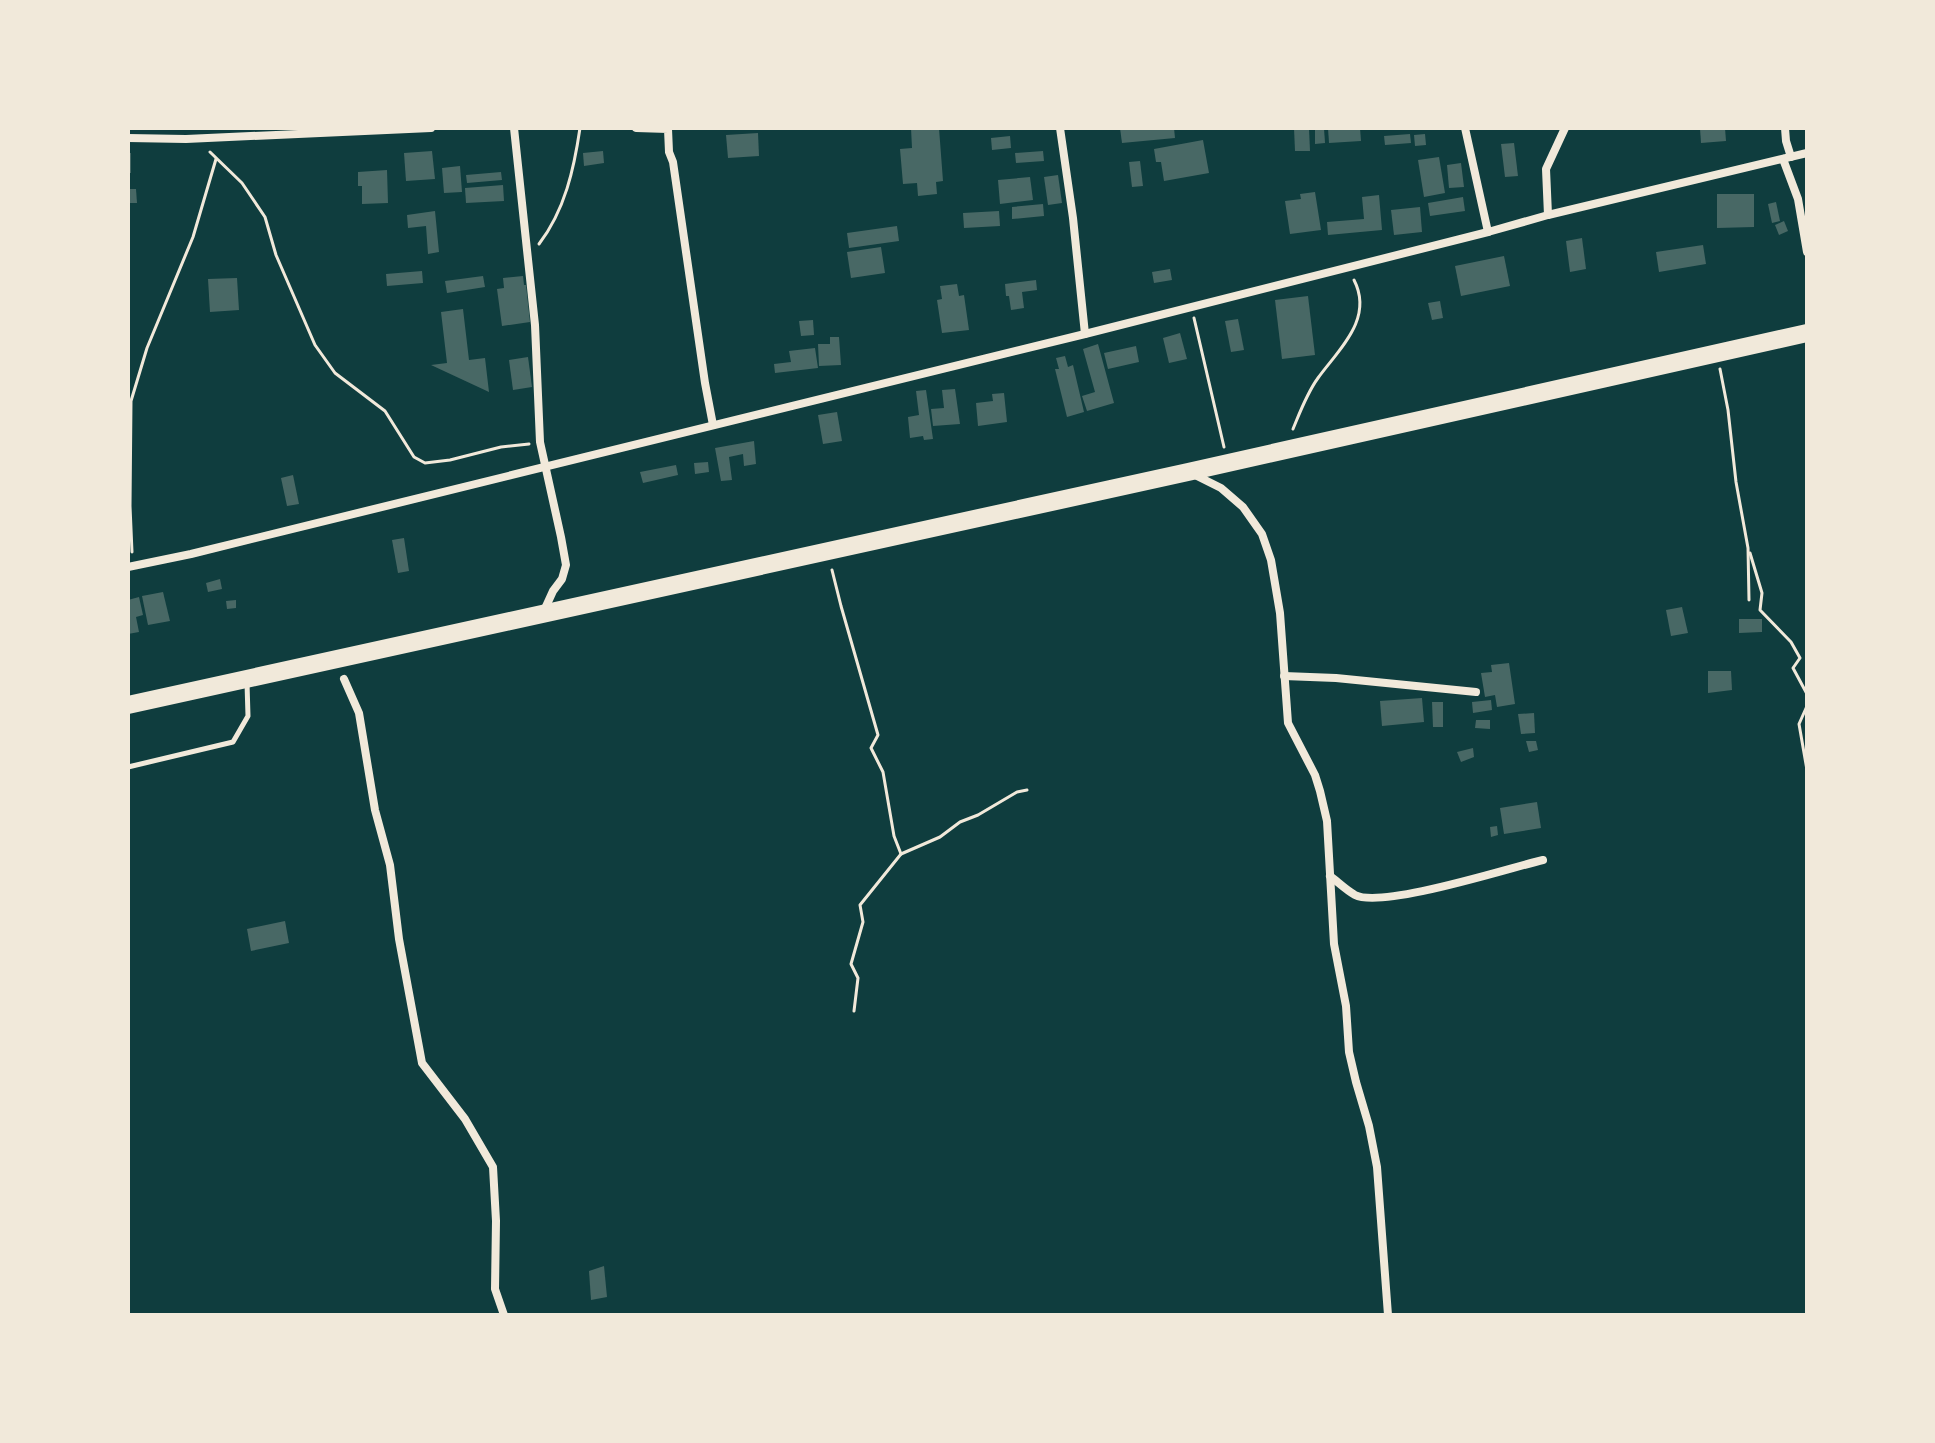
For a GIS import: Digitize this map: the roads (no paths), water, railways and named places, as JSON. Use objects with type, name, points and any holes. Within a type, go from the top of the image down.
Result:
[{"type":"highway","points":[[128,705],[1807,333]]},
{"type":"street","points":[[128,138],[431,128]]},
{"type":"street","points":[[514,128],[535,325],[540,442],[566,565],[562,579],[543,613]]},
{"type":"street","points":[[636,128],[668,128],[669,152],[713,425]]},
{"type":"street","points":[[1060,128],[1085,334]]},
{"type":"street","points":[[1465,128],[1488,232]]},
{"type":"street","points":[[1548,215],[1546,169],[1565,128]]},
{"type":"street","points":[[1785,128],[1787,158],[1807,252]]},
{"type":"street","points":[[130,567],[1085,334],[1548,215],[1807,153]]},
{"type":"street","points":[[1188,472],[1221,488],[1243,507],[1262,534],[1271,560],[1280,613],[1290,730],[1315,775],[1327,821],[1334,944],[1346,1006],[1349,1052],[1377,1167],[1388,1315]]},
{"type":"street","points":[[1284,676],[1476,692]]},
{"type":"street","points":[[344,679],[359,713],[375,810],[390,865],[399,939],[422,1063],[465,1119],[493,1167],[495,1289],[504,1315]]},
{"type":"street","points":[[1330,876],[1355,895],[1371,899],[1449,885],[1543,860]]},
{"type":"lane","points":[[128,767],[233,742],[248,716],[247,678]]}]
